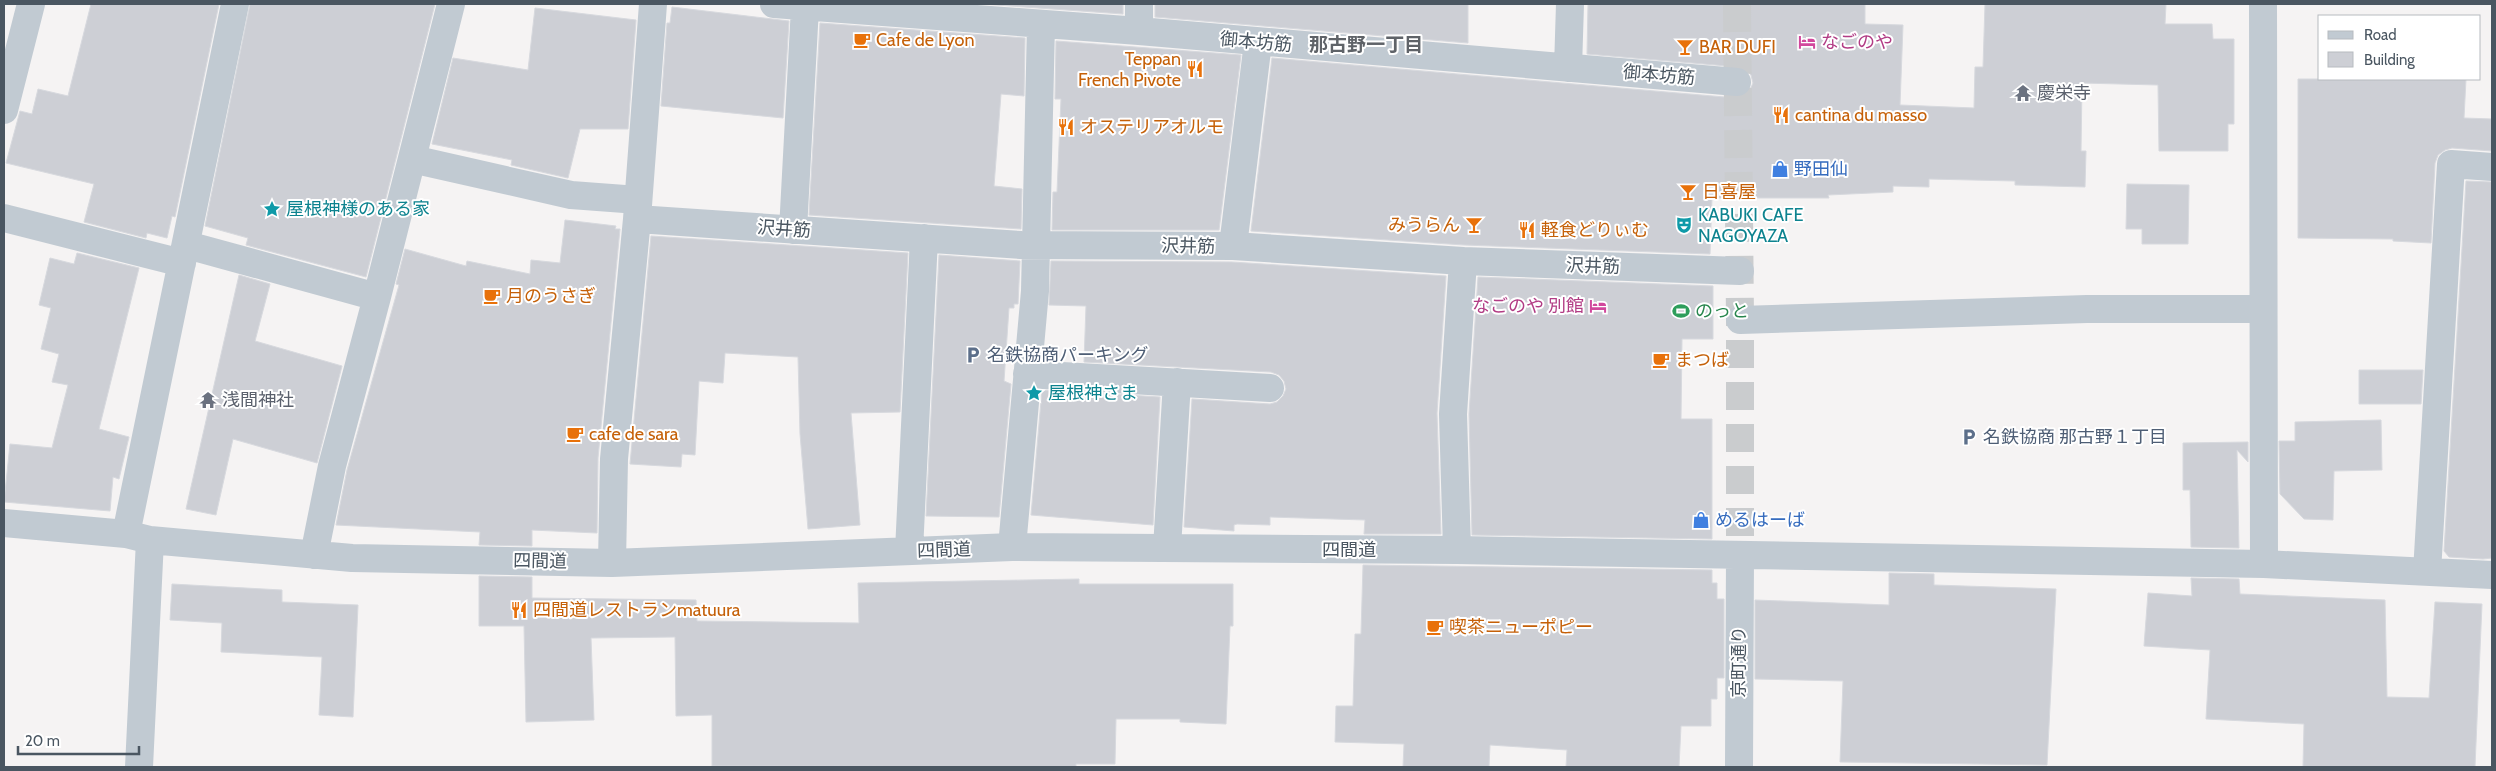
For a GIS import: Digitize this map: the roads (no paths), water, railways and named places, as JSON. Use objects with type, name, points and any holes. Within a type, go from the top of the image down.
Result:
[{"type":"street","points":[[4,110],[31,4]]},
{"type":"street","points":[[139,767],[138,537],[184,254],[235,4]]},
{"type":"street","points":[[314,555],[332,466],[452,4]]},
{"type":"street","points":[[612,563],[614,459],[637,209],[653,4]]},
{"type":"street","name":"御本坊筋","points":[[774,4],[1139,30],[1258,42],[1737,82]]},
{"type":"street","points":[[1139,4],[1139,30]]},
{"type":"street","points":[[1568,68],[1570,4]]},
{"type":"street","points":[[2263,4],[2262,309],[2264,564]]},
{"type":"street","points":[[793,230],[804,7]]},
{"type":"street","points":[[1012,547],[1026,374],[1035,291],[1041,24]]},
{"type":"street","points":[[1233,246],[1258,42]]},
{"type":"street","name":"沢井筋","points":[[412,159],[637,209],[793,230],[1021,245],[1233,246],[1463,261],[1740,271]]},
{"type":"street","points":[[2427,572],[2451,164],[2492,167]]},
{"type":"street","points":[[4,218],[184,254],[377,297]]},
{"type":"street","points":[[909,551],[924,238]]},
{"type":"street","points":[[1457,550],[1452,414],[1463,261]]},
{"type":"street","points":[[1740,320],[2087,309],[2262,309]]},
{"type":"street","points":[[1026,374],[1270,388]]},
{"type":"street","points":[[1167,548],[1177,382]]},
{"type":"street","name":"四間道","points":[[4,523],[352,558],[612,563],[1012,547],[1457,550],[2264,564],[2492,575]]},
{"type":"street","name":"京町通り","points":[[1739,767],[1740,556]]},
{"type":"tunnel","points":[[1737,4],[1740,556]]},
{"type":"place","name":"Cafe de Lyon","points":[[862,40]]},
{"type":"place","name":"なごのや","points":[[1807,42]]},
{"type":"place","name":"BAR DUFI","points":[[1685,47]]},
{"type":"place","name":"Teppan French Pivote","points":[[1195,69]]},
{"type":"place","name":"慶栄寺","points":[[2023,93]]},
{"type":"place","name":"cantina du masso","points":[[1781,115]]},
{"type":"place","name":"オステリアオルモ","points":[[1066,127]]},
{"type":"place","name":"野田仙","points":[[1780,169]]},
{"type":"place","name":"日喜屋","points":[[1688,192]]},
{"type":"place","name":"屋根神様のある家","points":[[272,209]]},
{"type":"place","name":"みうらん","points":[[1474,225]]},
{"type":"place","name":"KABUKI CAFE NAGOYAZA","points":[[1684,225]]},
{"type":"place","name":"軽食どりぃむ","points":[[1527,230]]},
{"type":"place","name":"月のうさぎ","points":[[492,296]]},
{"type":"place","name":"なごのや 別館","points":[[1598,306]]},
{"type":"place","name":"のっと","points":[[1681,311]]},
{"type":"place","name":"名鉄協商パーキング","points":[[973,355]]},
{"type":"place","name":"まつば","points":[[1661,360]]},
{"type":"place","name":"屋根神さま","points":[[1034,393]]},
{"type":"place","name":"浅間神社","points":[[208,400]]},
{"type":"place","name":"cafe de sara","points":[[575,434]]},
{"type":"place","name":"名鉄協商 那古野１丁目","points":[[1969,437]]},
{"type":"place","name":"めるはーば","points":[[1701,520]]},
{"type":"place","name":"四間道レストランmatuura","points":[[519,610]]},
{"type":"place","name":"喫茶ニューポピー","points":[[1435,627]]},
{"type":"district","name":"那古野一丁目","points":[[1366,44]]}]
